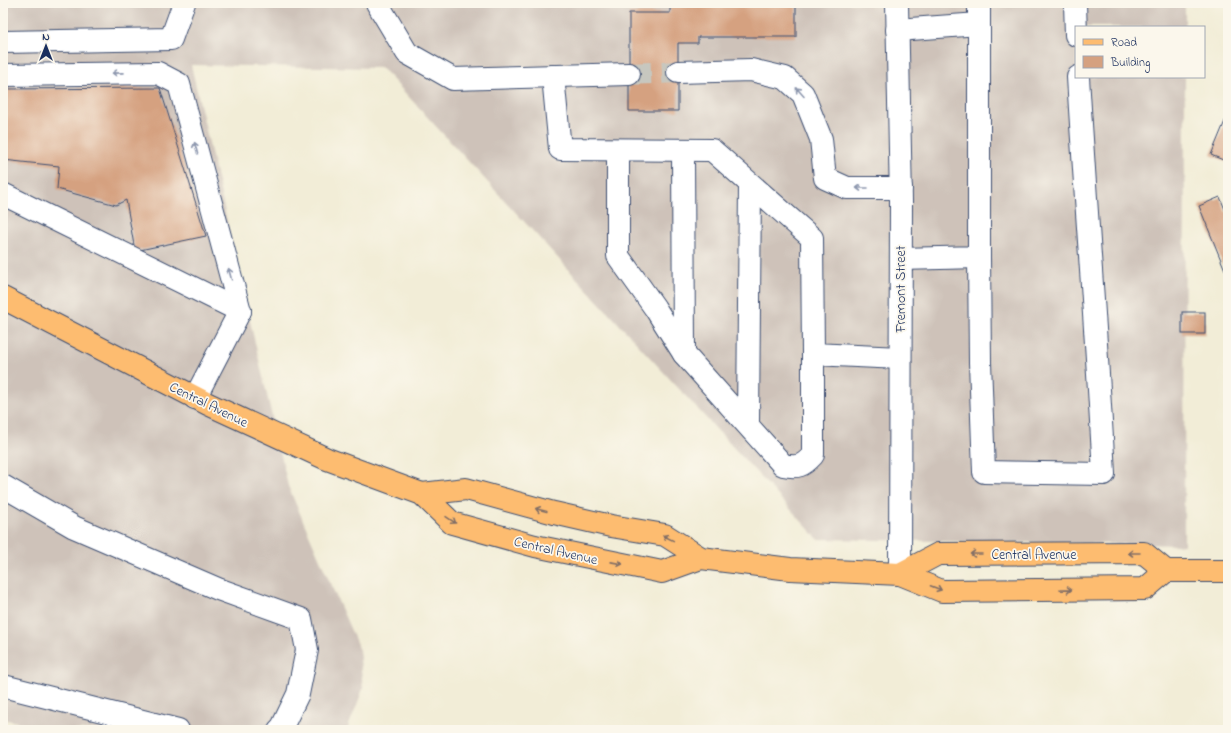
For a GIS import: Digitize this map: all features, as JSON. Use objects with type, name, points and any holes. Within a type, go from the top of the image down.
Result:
[{"type":"main road","name":"Central Avenue","points":[[3,298],[195,398],[327,459],[422,494],[452,523],[535,546],[662,572],[701,558]]},
{"type":"main road","name":"Central Avenue","points":[[422,494],[466,489],[554,513],[611,526],[666,535],[701,558],[790,569],[900,574],[942,591],[1145,589],[1166,571],[1144,553],[938,554],[900,574]]},
{"type":"main road","points":[[1166,571],[1228,571]]},
{"type":"street","points":[[3,42],[171,39],[184,3]]},
{"type":"street","points":[[377,3],[407,53],[453,80],[629,74]]},
{"type":"street","name":"Fremont Street","points":[[897,3],[901,188],[900,574]]},
{"type":"street","points":[[979,3],[980,362],[984,472],[1104,474],[1078,78]]},
{"type":"street","points":[[1075,3],[1076,26]]},
{"type":"street","points":[[897,30],[979,24]]},
{"type":"street","points":[[678,72],[752,70],[785,78],[803,94],[811,113],[821,139],[825,178],[847,188],[901,188]]},
{"type":"street","points":[[3,74],[158,73],[179,84],[240,311],[195,398]]},
{"type":"street","points":[[553,76],[560,149],[712,150],[812,238],[813,455],[806,463],[793,467],[783,465],[684,354],[655,308],[618,256],[618,150]]},
{"type":"street","points":[[683,150],[684,354]]},
{"type":"street","points":[[748,424],[750,184]]},
{"type":"street","points":[[3,194],[240,311]]},
{"type":"street","points":[[901,259],[979,257]]},
{"type":"street","points":[[813,354],[900,358]]},
{"type":"street","points":[[3,486],[74,527],[218,588],[301,619],[307,650],[298,694],[282,727],[279,730]]},
{"type":"street","points":[[3,686],[178,730]]},
{"type":"shaded area","points":[[3,3],[1185,3],[1185,26],[1075,26],[1075,78],[1185,78],[1184,545],[818,539],[382,68],[191,65],[288,486],[359,649],[363,689],[347,730],[52,730],[3,719]]},
{"type":"building","points":[[670,3],[796,3],[796,37],[698,37],[698,43],[678,43],[678,111],[629,111],[629,13],[670,13]]},
{"type":"building","points":[[160,88],[206,236],[135,251],[126,200],[116,205],[57,189],[59,166],[3,160],[3,89]]},
{"type":"building","points":[[1228,114],[1228,162],[1211,155]]},
{"type":"building","points":[[1220,197],[1226,212],[1228,211],[1228,269],[1225,270],[1199,206]]},
{"type":"building","points":[[1182,312],[1205,312],[1205,334],[1182,334]]},
{"type":"tunnel","points":[[629,74],[678,72]]}]
